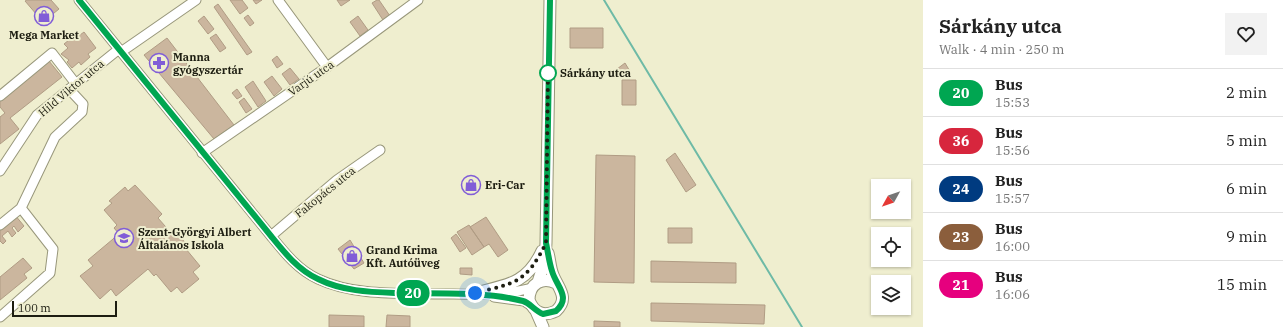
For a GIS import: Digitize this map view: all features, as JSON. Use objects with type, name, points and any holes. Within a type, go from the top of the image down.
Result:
[{"type":"main road","points":[[543,327],[529,300],[545,261],[550,0]]},
{"type":"main road","points":[[546,243],[552,272],[556,283],[562,290],[563,300],[556,311],[550,327]]},
{"type":"main road","points":[[470,294],[508,286],[520,280],[536,264],[546,243]]},
{"type":"main road","points":[[535,285],[547,280],[556,283]]},
{"type":"main road","points":[[534,309],[543,314],[556,311]]},
{"type":"street","points":[[79,0],[289,258],[317,279],[365,292],[470,294],[500,293],[535,285]]},
{"type":"street","name":"Hild Viktor utca","points":[[0,171],[37,115],[120,50],[196,0]]},
{"type":"street","points":[[278,0],[327,67]]},
{"type":"street","name":"Varjú utca","points":[[202,153],[327,67],[418,0]]},
{"type":"street","points":[[0,96],[52,54],[83,104],[82,112],[55,137],[21,208],[0,225]]},
{"type":"street","name":"Fakopács utca","points":[[271,236],[337,180],[380,150]]},
{"type":"street","points":[[0,317],[50,273],[53,249],[21,208]]},
{"type":"street","points":[[470,294],[524,301],[534,309]]},
{"type":"building","name":"Mega Market","points":[[51,0],[59,9],[43,22],[25,1]]},
{"type":"building","points":[[230,0],[242,0],[248,8],[240,14]]},
{"type":"building","points":[[253,0],[262,0],[256,4]]},
{"type":"building","points":[[337,0],[350,0],[341,6]]},
{"type":"building","points":[[379,0],[390,16],[383,20],[372,3]]},
{"type":"building","points":[[218,4],[252,52],[247,55],[214,7]]},
{"type":"building","points":[[248,15],[254,23],[250,26],[244,18]]},
{"type":"building","points":[[204,16],[214,29],[208,34],[198,21]]},
{"type":"building","points":[[358,16],[368,30],[360,36],[350,22]]},
{"type":"building","points":[[570,28],[603,28],[603,48],[570,48]]},
{"type":"building","points":[[84,32],[96,48],[88,54],[90,57],[81,65],[79,62],[72,68],[67,62],[69,60],[61,54],[68,48],[64,44],[74,36],[76,38]]},
{"type":"building","points":[[216,34],[226,48],[220,52],[210,38]]},
{"type":"building","points":[[167,38],[234,125],[214,139],[144,55]]},
{"type":"building","points":[[277,56],[283,64],[277,68],[272,60]]},
{"type":"building","points":[[49,61],[62,77],[10,118],[19,129],[0,144],[0,117],[5,113],[0,107],[0,100]]},
{"type":"building","points":[[625,63],[631,73],[622,78],[617,69]]},
{"type":"building","points":[[290,68],[299,79],[290,85],[282,74]]},
{"type":"building","points":[[272,76],[282,89],[274,96],[264,82]]},
{"type":"building","points":[[622,80],[636,80],[636,105],[622,105]]},
{"type":"building","points":[[253,81],[266,101],[258,107],[245,87]]},
{"type":"building","points":[[237,89],[242,96],[237,99],[232,93]]},
{"type":"building","points":[[244,98],[252,109],[246,113],[239,102]]},
{"type":"building","points":[[675,153],[696,185],[686,192],[666,160]]},
{"type":"building","points":[[596,155],[635,156],[634,283],[594,282]]},
{"type":"building","points":[[135,185],[162,214],[158,218],[172,234],[175,231],[189,247],[186,249],[200,266],[193,272],[199,279],[182,293],[177,287],[171,292],[156,274],[154,276],[148,269],[116,296],[111,289],[100,299],[80,276],[93,266],[88,260],[119,234],[114,228],[117,225],[104,210],[112,203],[109,201],[125,187],[128,191]]},
{"type":"building","points":[[15,215],[24,226],[18,232],[14,226],[12,228],[16,233],[12,237],[8,231],[2,236],[6,241],[3,244],[0,241],[0,227]]},
{"type":"building","points":[[486,217],[508,250],[498,257],[489,244],[484,247],[470,227]]},
{"type":"building","points":[[469,225],[484,247],[472,255],[457,232]]},
{"type":"building","points":[[668,228],[692,228],[692,243],[668,243]]},
{"type":"building","points":[[456,234],[466,248],[460,252],[451,238]]},
{"type":"building","name":"Grand Krima Kft. Autóüveg","points":[[350,240],[364,263],[354,269],[338,249]]},
{"type":"building","points":[[23,258],[32,268],[24,274],[27,278],[0,300],[0,277]]},
{"type":"building","points":[[651,261],[736,263],[736,283],[651,282]]},
{"type":"building","points":[[460,268],[472,268],[472,275],[460,274]]},
{"type":"building","points":[[651,303],[765,305],[764,324],[651,321]]},
{"type":"building","points":[[329,315],[364,316],[364,327],[329,327]]},
{"type":"building","points":[[387,315],[410,316],[410,327],[386,327]]},
{"type":"building","points":[[594,321],[620,322],[620,327],[594,327]]},
{"type":"waterway","points":[[604,0],[802,327]]},
{"type":"bus line","name":"20","points":[[79,0],[289,258],[317,279],[365,292],[465,294],[524,301],[532,306],[536,311],[543,314],[550,314],[556,311],[560,308],[563,300],[562,290],[556,283],[552,272],[546,243],[550,0]]},
{"type":"place","name":"Mega Market","points":[[44,16]]},
{"type":"place","name":"Manna gyógyszertár","points":[[159,63]]},
{"type":"place","name":"Sárkány utca","points":[[548,73]]},
{"type":"place","name":"Eri-Car","points":[[471,185]]},
{"type":"place","name":"Szent-Györgyi Albert Általános Iskola","points":[[124,238]]},
{"type":"place","name":"Grand Krima Kft. Autóüveg","points":[[352,256]]},
{"type":"route","points":[[475,293],[508,286],[520,280],[536,264],[546,243],[548,73]]}]
